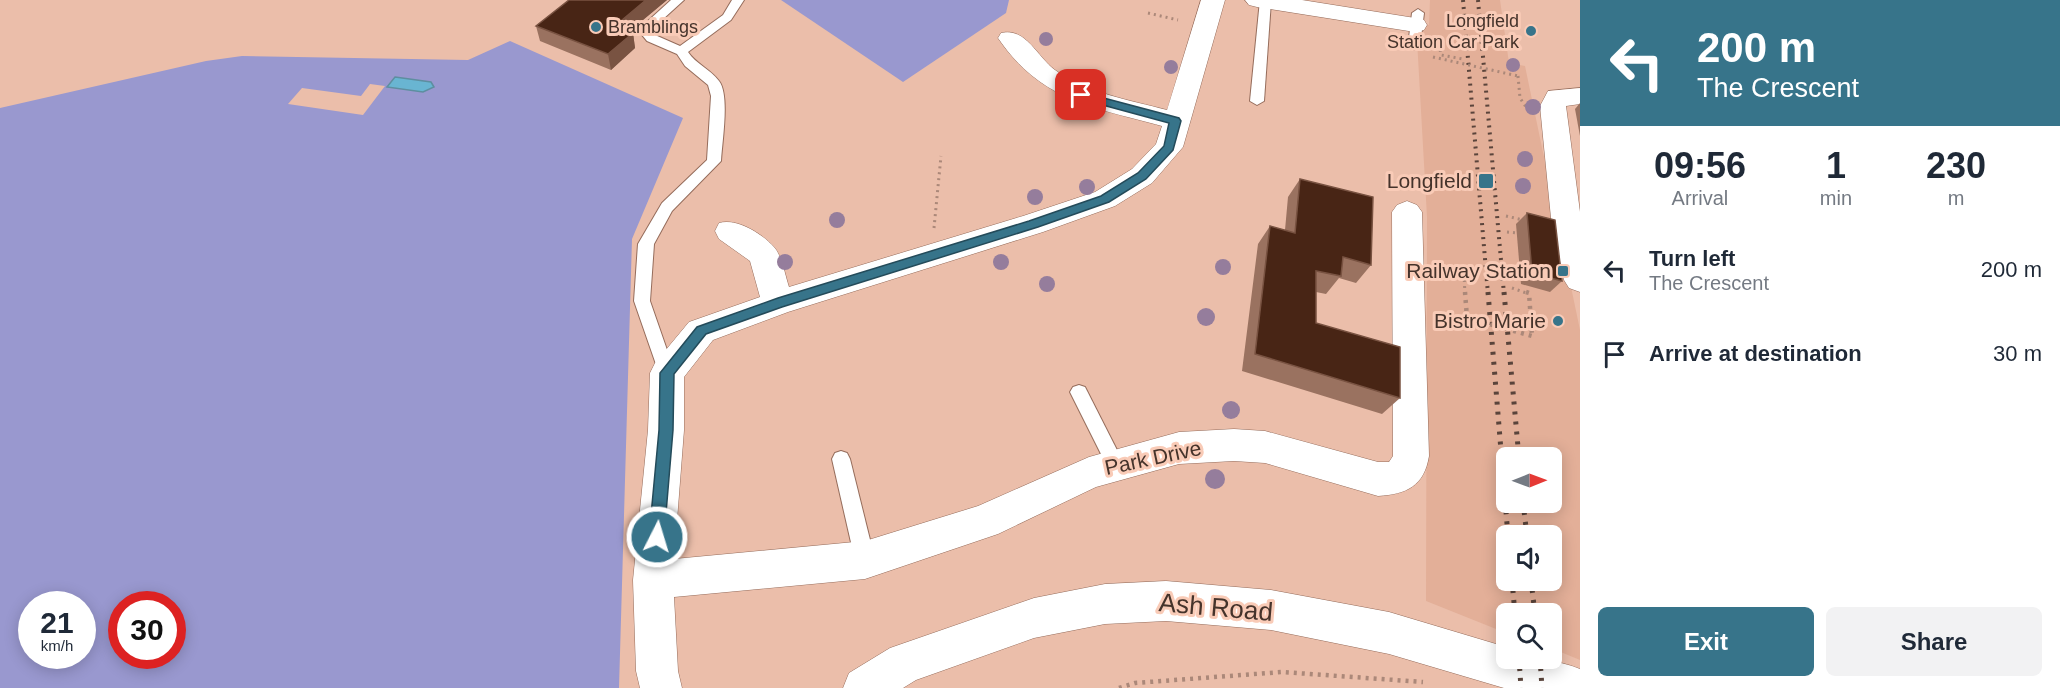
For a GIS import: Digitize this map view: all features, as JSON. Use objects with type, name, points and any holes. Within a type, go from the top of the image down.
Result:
[{"type":"street","points":[[661,688],[657,672],[653,580],[666,430],[667,373],[701,331],[778,303],[1033,224],[1105,199],[1142,176],[1169,147],[1175,121],[1214,0]]},
{"type":"street","points":[[1261,0],[1416,28]]},
{"type":"street","points":[[1010,38],[1045,75],[1081,95],[1175,121]]},
{"type":"street","points":[[1580,96],[1562,95],[1557,97],[1553,106],[1572,201],[1580,280]]},
{"type":"street","name":"Park Drive","points":[[653,580],[865,560],[985,522],[1079,476],[1115,464],[1191,446],[1243,445],[1285,452],[1372,478],[1393,478],[1409,467],[1411,456],[1407,212]]},
{"type":"street","points":[[730,231],[763,255],[778,303]]},
{"type":"street","name":"Ash Road","points":[[864,688],[905,663],[1034,618],[1105,604],[1166,602],[1271,610],[1366,628],[1468,655],[1575,688]]},
{"type":"lane","points":[[667,373],[642,302],[646,244],[667,207],[714,161],[718,96],[714,83],[689,63],[681,51],[651,38],[644,30],[678,0]]},
{"type":"lane","points":[[681,51],[727,17],[738,0]]},
{"type":"lane","points":[[1257,101],[1261,0]]},
{"type":"lane","points":[[1079,392],[1115,464]]},
{"type":"lane","points":[[841,459],[865,560]]},
{"type":"path","points":[[1416,28],[1437,29],[1441,55],[1462,59]]},
{"type":"path","points":[[1433,57],[1518,76],[1520,98]]},
{"type":"path","points":[[932,256],[941,156]]},
{"type":"path","points":[[1506,216],[1526,221]]},
{"type":"path","points":[[1507,231],[1517,233]]},
{"type":"path","points":[[1480,280],[1464,275],[1467,318],[1533,336],[1529,292],[1512,288]]},
{"type":"path","points":[[1119,688],[1135,683],[1282,672],[1427,682]]},
{"type":"shaded area","points":[[781,0],[1009,0],[1006,13],[903,82]]},
{"type":"shaded area","points":[[1430,0],[1500,0],[1509,63],[1525,66],[1580,330],[1580,660],[1562,653],[1562,603],[1496,603],[1496,629],[1426,601],[1427,217],[1416,22],[1429,25]]},
{"type":"shaded area","points":[[510,41],[683,118],[632,239],[619,688],[0,688],[0,108],[206,61],[242,56],[468,60]],"holes":[[[370,84],[385,86],[363,115],[288,104],[302,88],[361,96]]]},
{"type":"shaded area","points":[[395,77],[431,82],[434,87],[423,92],[387,87]]},
{"type":"building","points":[[569,0],[646,0],[615,26],[633,33],[608,54],[536,26]]},
{"type":"building","points":[[1300,179],[1373,197],[1371,265],[1343,257],[1341,276],[1316,271],[1316,323],[1400,347],[1400,398],[1255,354],[1270,226],[1295,233]]},
{"type":"building","points":[[1527,213],[1555,220],[1562,281],[1532,273]]},
{"type":"railway","points":[[1463,0],[1488,294]]},
{"type":"railway","points":[[1478,0],[1504,294]]},
{"type":"railway","points":[[1488,292],[1507,525]]},
{"type":"railway","points":[[1504,292],[1518,447]]},
{"type":"railway","points":[[1524,513],[1526,525]]},
{"type":"railway","points":[[1513,591],[1514,603]]},
{"type":"railway","points":[[1532,591],[1534,603]]},
{"type":"railway","points":[[1520,669],[1521,688]]},
{"type":"railway","points":[[1541,669],[1542,688]]},
{"type":"place","name":"Bramblings","points":[[596,27]]},
{"type":"place","name":"Longfield Station Car Park","points":[[1531,31]]},
{"type":"place","name":"Longfield","points":[[1486,181]]},
{"type":"place","name":"Railway Station","points":[[1563,271]]},
{"type":"place","name":"Bistro Marie","points":[[1558,321]]},
{"type":"route","points":[[657,537],[666,430],[667,373],[701,331],[778,303],[1033,224],[1105,199],[1142,176],[1169,147],[1175,121],[1081,95]]}]
